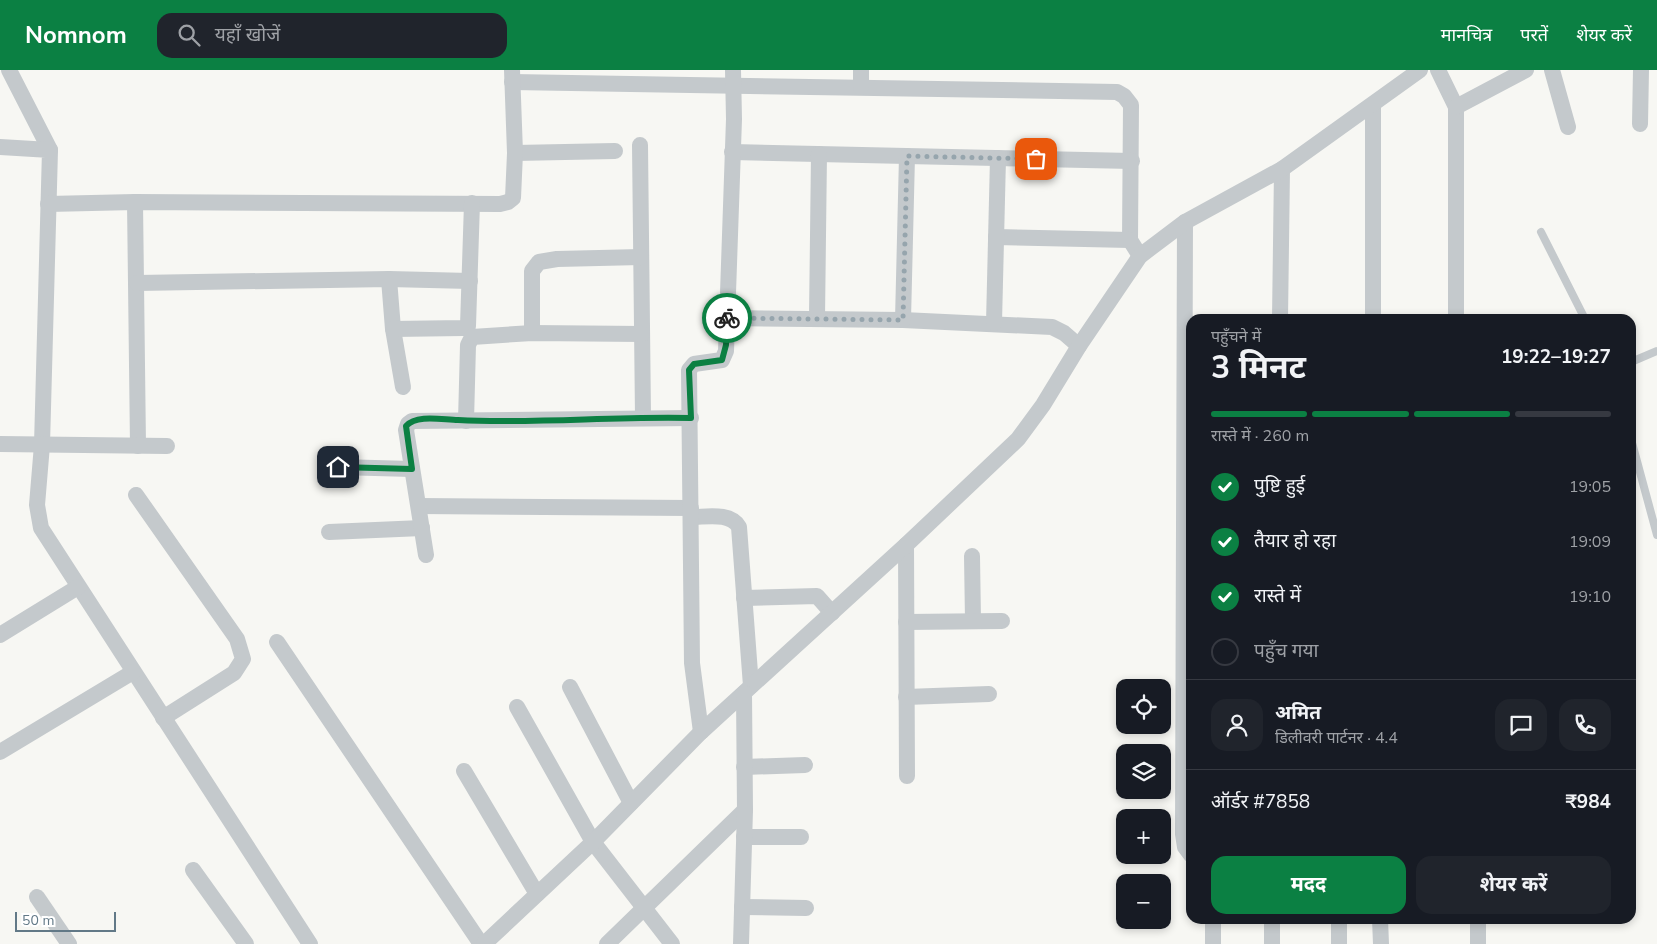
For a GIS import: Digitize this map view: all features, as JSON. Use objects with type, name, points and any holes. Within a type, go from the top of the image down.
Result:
[{"type":"street","points":[[8,70],[50,150],[42,445],[38,505],[41,528],[310,944]]},
{"type":"street","points":[[861,70],[861,87]]},
{"type":"street","points":[[277,642],[483,944],[593,842],[701,732],[906,545],[1018,439],[1043,406],[1079,346],[1140,256],[1185,222],[1282,168],[1373,106],[1420,70]]},
{"type":"street","points":[[1438,70],[1456,107],[1456,314]]},
{"type":"street","points":[[1456,107],[1526,70]]},
{"type":"street","points":[[1552,70],[1568,126]]},
{"type":"street","points":[[1640,124],[1641,70]]},
{"type":"street","points":[[48,204],[135,202],[500,204],[510,201],[513,189],[512,76],[797,78],[861,87],[1117,92],[1124,96],[1130,105],[1132,161],[1130,240],[1140,256]]},
{"type":"street","points":[[701,732],[692,663],[692,512],[689,370],[694,364],[722,360],[726,345],[733,78]]},
{"type":"street","points":[[1373,106],[1373,314]]},
{"type":"street","points":[[640,145],[642,417]]},
{"type":"street","points":[[0,147],[50,150]]},
{"type":"street","points":[[514,153],[615,151]]},
{"type":"street","points":[[732,152],[1132,161]]},
{"type":"street","points":[[817,318],[820,154]]},
{"type":"street","points":[[903,320],[907,156]]},
{"type":"street","points":[[994,323],[998,158]]},
{"type":"street","points":[[1280,314],[1282,168]]},
{"type":"street","points":[[135,202],[138,446]]},
{"type":"street","points":[[393,329],[466,327],[469,321],[472,203]]},
{"type":"street","points":[[1185,222],[1186,314]]},
{"type":"street","points":[[996,238],[1130,240]]},
{"type":"street","points":[[532,332],[532,271],[539,262],[557,259],[641,258]]},
{"type":"street","points":[[137,283],[389,279],[470,281]]},
{"type":"street","points":[[389,279],[393,329],[403,387]]},
{"type":"street","points":[[726,318],[903,320],[1052,327],[1064,332],[1079,346]]},
{"type":"street","points":[[466,421],[470,339],[477,335],[532,332],[642,334]]},
{"type":"street","points":[[426,555],[406,430],[408,424],[421,419],[466,421],[642,417],[691,418]]},
{"type":"street","points":[[0,444],[167,446]]},
{"type":"street","points":[[338,467],[412,469]]},
{"type":"street","points":[[136,495],[237,639],[243,659],[234,674],[163,718]]},
{"type":"street","points":[[419,506],[692,512],[725,517],[736,522],[741,543],[748,690],[744,767],[745,810],[741,944]]},
{"type":"street","points":[[329,532],[422,528]]},
{"type":"street","points":[[906,545],[907,776]]},
{"type":"street","points":[[972,556],[973,621]]},
{"type":"street","points":[[0,635],[78,587]]},
{"type":"street","points":[[744,598],[817,596],[832,613]]},
{"type":"street","points":[[906,622],[1002,621]]},
{"type":"street","points":[[1186,621],[1183,834],[1186,848]]},
{"type":"street","points":[[0,752],[133,672]]},
{"type":"street","points":[[570,687],[631,803]]},
{"type":"street","points":[[906,698],[989,694]]},
{"type":"street","points":[[517,707],[593,842],[672,944]]},
{"type":"street","points":[[744,767],[805,765]]},
{"type":"street","points":[[464,771],[537,894]]},
{"type":"street","points":[[606,944],[745,810]]},
{"type":"street","points":[[744,837],[801,837]]},
{"type":"street","points":[[193,870],[246,944]]},
{"type":"street","points":[[38,897],[69,944]]},
{"type":"street","points":[[742,907],[806,908]]},
{"type":"street","points":[[1213,924],[1213,944]]},
{"type":"street","points":[[1272,924],[1272,944]]},
{"type":"street","points":[[1339,924],[1339,944]]},
{"type":"street","points":[[1380,924],[1381,944]]},
{"type":"street","points":[[1478,924],[1478,944]]},
{"type":"lane","points":[[1540,232],[1582,314]]},
{"type":"lane","points":[[1636,360],[1657,351]]},
{"type":"lane","points":[[1636,454],[1654,506],[1657,535]]},
{"type":"way so far","points":[[727,318],[903,320],[907,156],[1036,159]]},
{"type":"route","points":[[338,467],[412,469],[406,426],[412,421],[421,419],[466,421],[642,417],[691,418],[689,370],[694,364],[722,360],[726,351],[727,318]]}]
